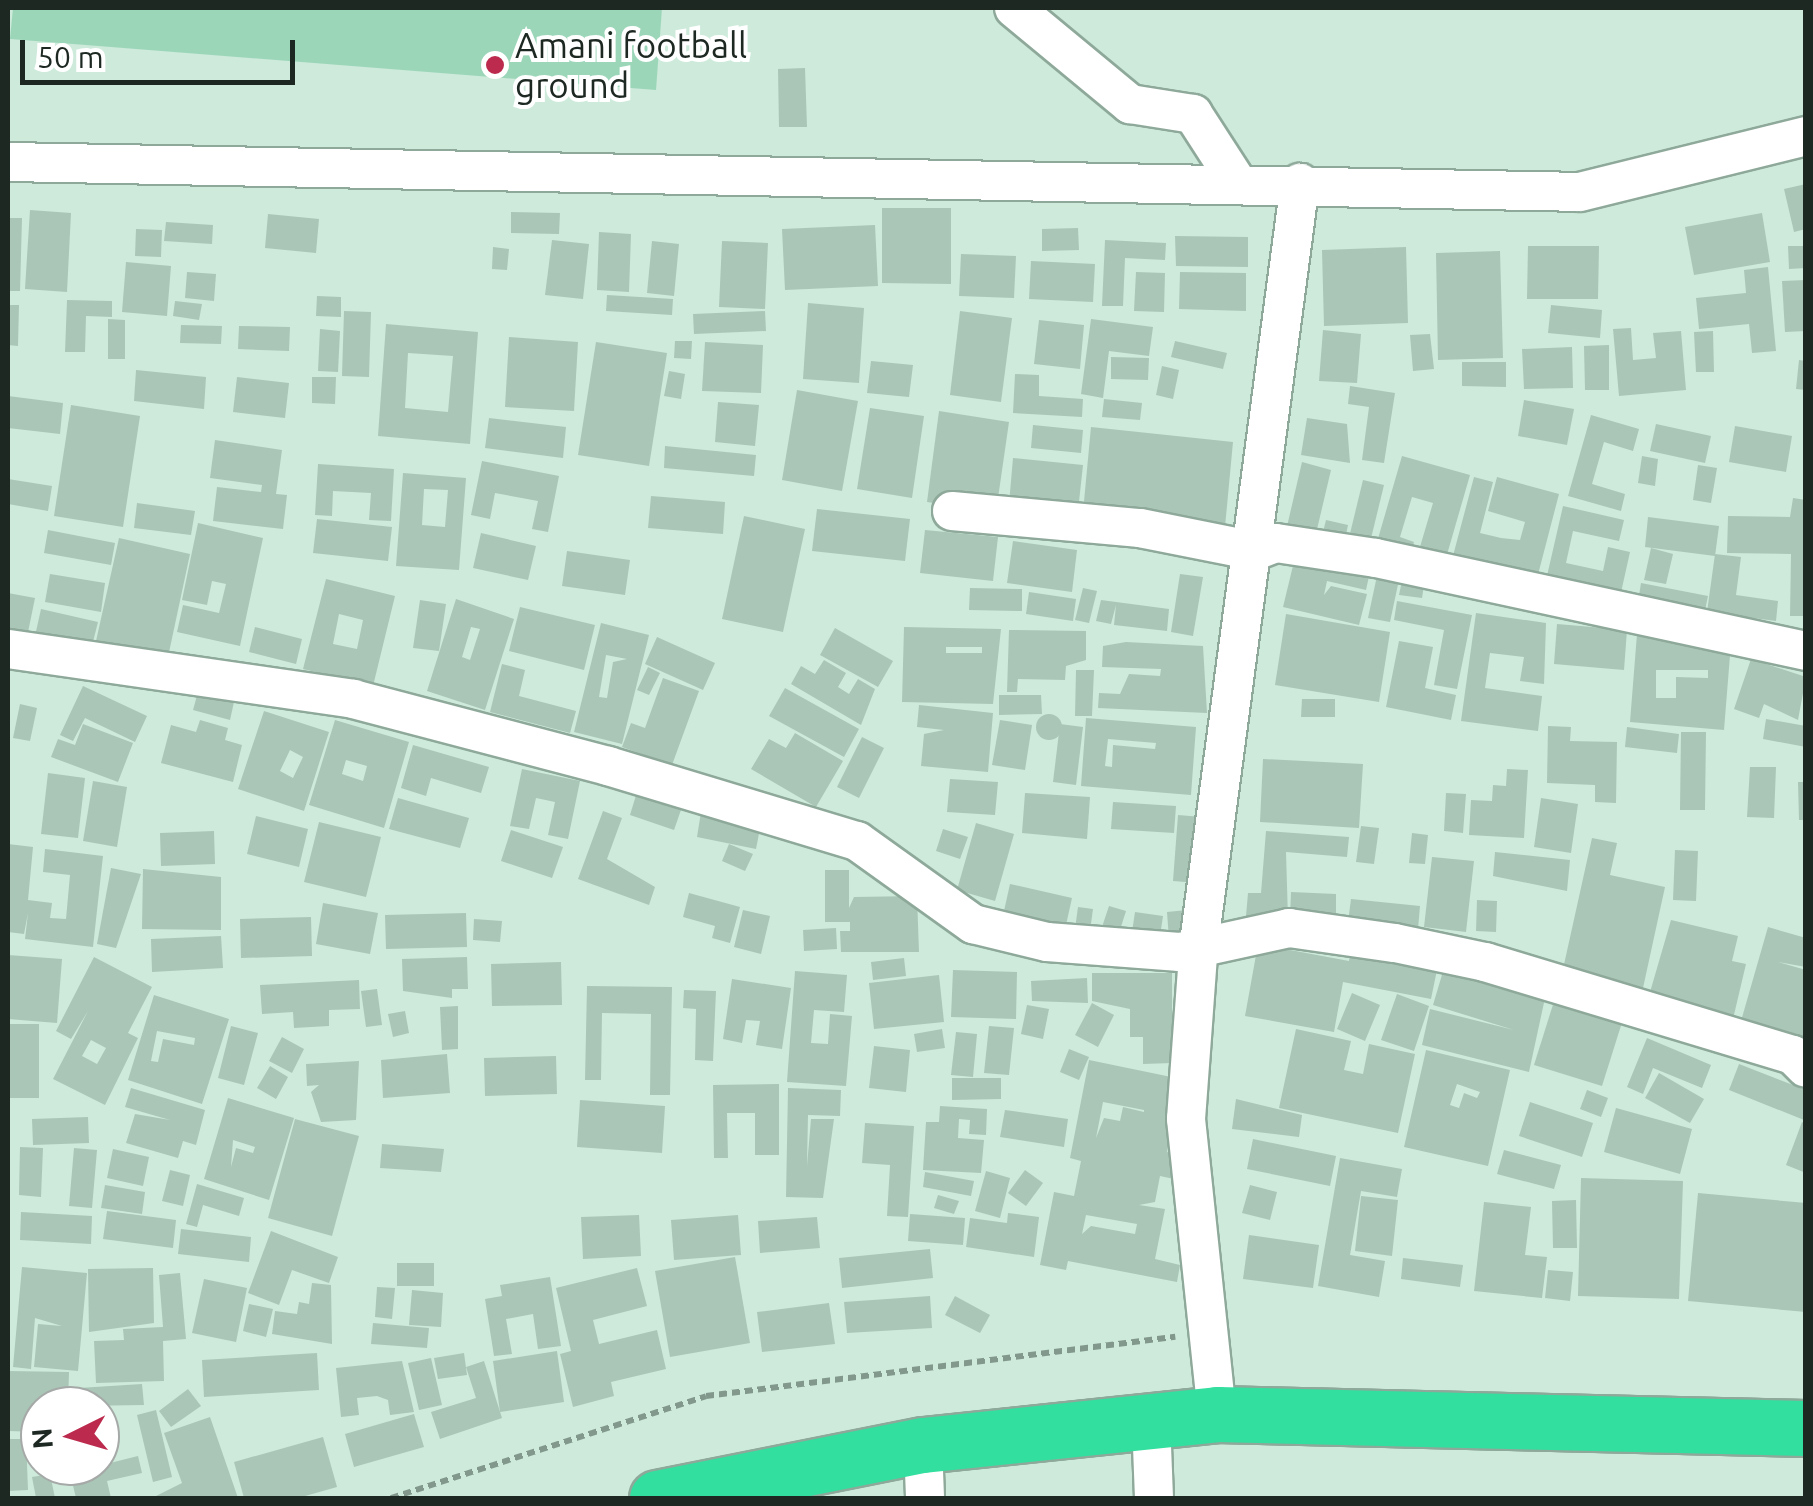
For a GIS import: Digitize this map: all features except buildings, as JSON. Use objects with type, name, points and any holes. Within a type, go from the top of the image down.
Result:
[{"type":"highway","points":[[657,1498],[922,1445],[1216,1414],[1806,1428]]},
{"type":"street","points":[[1014,8],[1130,104],[1193,114],[1237,182]]},
{"type":"street","points":[[8,162],[1237,182],[1580,192],[1806,136]]},
{"type":"street","points":[[1216,1414],[1186,1119],[1199,943],[1255,551],[1300,184]]},
{"type":"street","points":[[952,511],[1140,528],[1255,551],[1276,543],[1376,558],[1806,651]]},
{"type":"street","points":[[8,649],[353,698],[608,766],[858,841],[973,924],[1047,942],[1180,952],[1199,943],[1289,928],[1395,943],[1486,962],[1793,1055],[1806,1068]]},
{"type":"street","points":[[1151,1420],[1154,1498]]},
{"type":"street","points":[[922,1445],[925,1498]]},
{"type":"path","points":[[391,1498],[706,1396],[1205,1333]]},
{"type":"green space","name":"Amani football ground","points":[[13,8],[662,8],[656,90],[10,39]]},
{"type":"place","name":"Amani football ground","points":[[495,65]]}]
